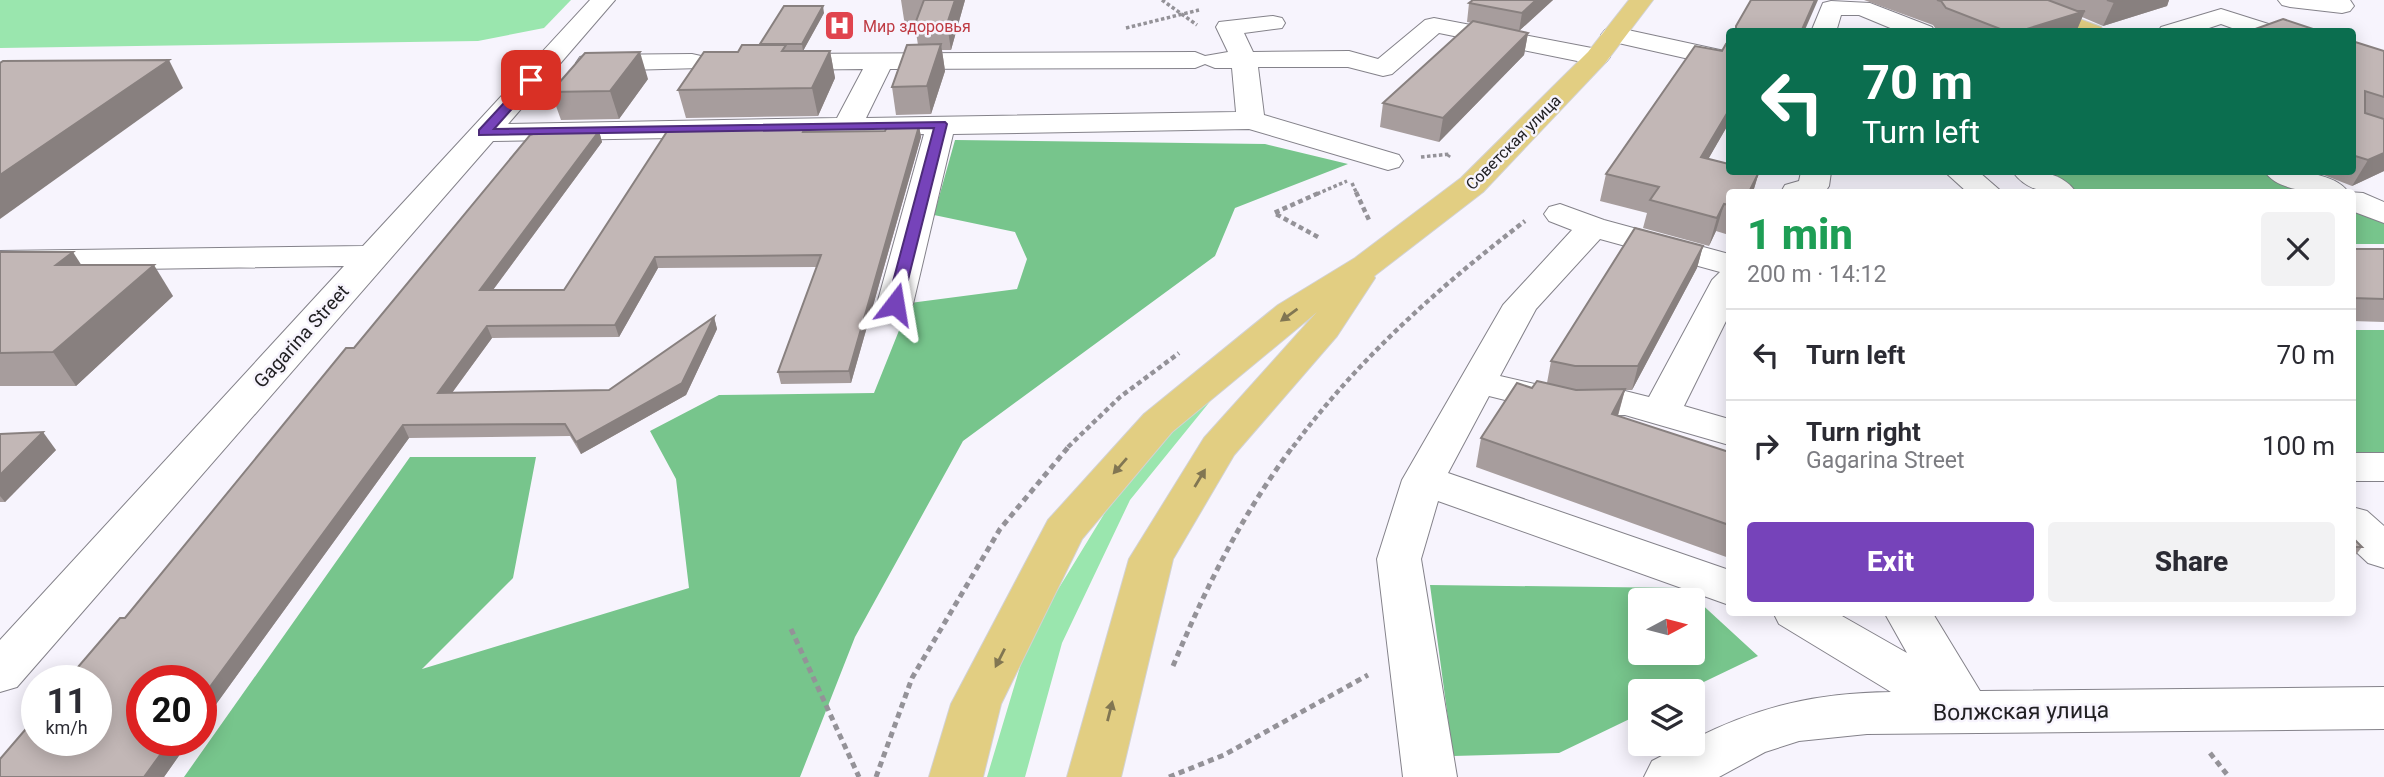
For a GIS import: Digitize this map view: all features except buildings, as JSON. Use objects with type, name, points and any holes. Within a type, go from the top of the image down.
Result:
[{"type":"main road","name":"Советская улица","points":[[1370,247],[1472,185],[1606,46],[1641,0]]},
{"type":"main road","points":[[2007,0],[2081,28]]},
{"type":"main road","points":[[956,777],[976,704],[1064,531],[1158,423],[1370,247]]},
{"type":"main road","points":[[1094,777],[1151,559],[1218,447],[1324,328],[1370,247]]},
{"type":"street","name":"Gagarina Street","points":[[0,673],[603,0]]},
{"type":"street","points":[[2290,0],[2342,6],[2337,0]]},
{"type":"street","points":[[2186,4],[2257,28]]},
{"type":"street","points":[[1824,28],[1831,8],[1862,8],[1913,28]]},
{"type":"street","points":[[1195,16],[1228,27],[1273,23]]},
{"type":"street","points":[[2183,28],[2221,16]]},
{"type":"street","points":[[750,62],[1349,59],[1383,68],[1434,25],[1726,60]]},
{"type":"street","points":[[1228,27],[1244,59],[1251,120]]},
{"type":"street","points":[[848,125],[881,61]]},
{"type":"street","points":[[546,63],[692,62]]},
{"type":"street","points":[[484,133],[1251,120],[1388,161]]},
{"type":"street","points":[[895,304],[941,124]]},
{"type":"street","points":[[1805,189],[1814,186],[1816,175]]},
{"type":"street","points":[[1964,175],[1982,189]]},
{"type":"street","points":[[2033,175],[2055,189]]},
{"type":"street","points":[[2288,175],[2325,189]]},
{"type":"street","points":[[2356,202],[2384,213]]},
{"type":"street","points":[[1430,777],[1399,559],[1423,480],[1521,305],[1577,221],[1726,263]]},
{"type":"street","points":[[0,261],[373,256]]},
{"type":"street","points":[[1661,412],[1726,286]]},
{"type":"street","points":[[1478,382],[1569,404],[1625,403],[1726,431]]},
{"type":"street","points":[[2356,467],[2384,467]]},
{"type":"street","points":[[1423,480],[1726,588]]},
{"type":"street","points":[[2356,526],[2384,552]]},
{"type":"street","points":[[1803,616],[1966,712]]},
{"type":"street","points":[[1909,616],[1966,712]]},
{"type":"street","name":"Волжская улица","points":[[1671,777],[1748,736],[1799,720],[1867,713],[2384,708]]},
{"type":"path","points":[[1162,0],[1195,16]]},
{"type":"path","points":[[1074,60],[1083,39],[1195,16]]},
{"type":"path","points":[[1388,161],[1450,154]]},
{"type":"path","points":[[1318,237],[1274,213],[1350,179],[1370,247]]},
{"type":"path","points":[[1171,671],[1213,573],[1249,510],[1283,461],[1360,364],[1433,295],[1524,221],[1577,221]]},
{"type":"path","points":[[791,629],[859,777]]},
{"type":"path","points":[[1169,777],[1224,755],[1412,651]]},
{"type":"green space","points":[[0,0],[571,0],[544,28],[478,41],[0,48]]},
{"type":"green space","points":[[955,140],[1265,144],[1348,164],[1235,208],[1215,256],[963,441],[855,637],[800,777],[184,777],[199,756],[217,756],[217,730],[410,457],[536,457],[513,578],[422,669],[689,588],[676,479],[650,431],[719,395],[874,393],[910,303],[1017,289],[1027,259],[1015,232],[934,215]]},
{"type":"green space","points":[[2047,175],[2275,175],[2311,189],[2070,189]]},
{"type":"green space","points":[[2356,208],[2384,219],[2384,244],[2356,244]]},
{"type":"green space","points":[[2356,330],[2384,330],[2384,452],[2356,452]]},
{"type":"green space","points":[[1212,399],[1130,500],[1062,643],[1025,777],[987,777],[1029,637],[1120,488],[1195,404]]},
{"type":"green space","points":[[1430,585],[1684,588],[1628,588],[1628,665],[1705,665],[1705,607],[1758,656],[1705,681],[1705,679],[1628,679],[1628,720],[1559,753],[1453,756]]},
{"type":"place","name":"Мир здоровья","points":[[840,26]]},
{"type":"route","points":[[531,80],[484,133],[941,124],[895,304]]}]
